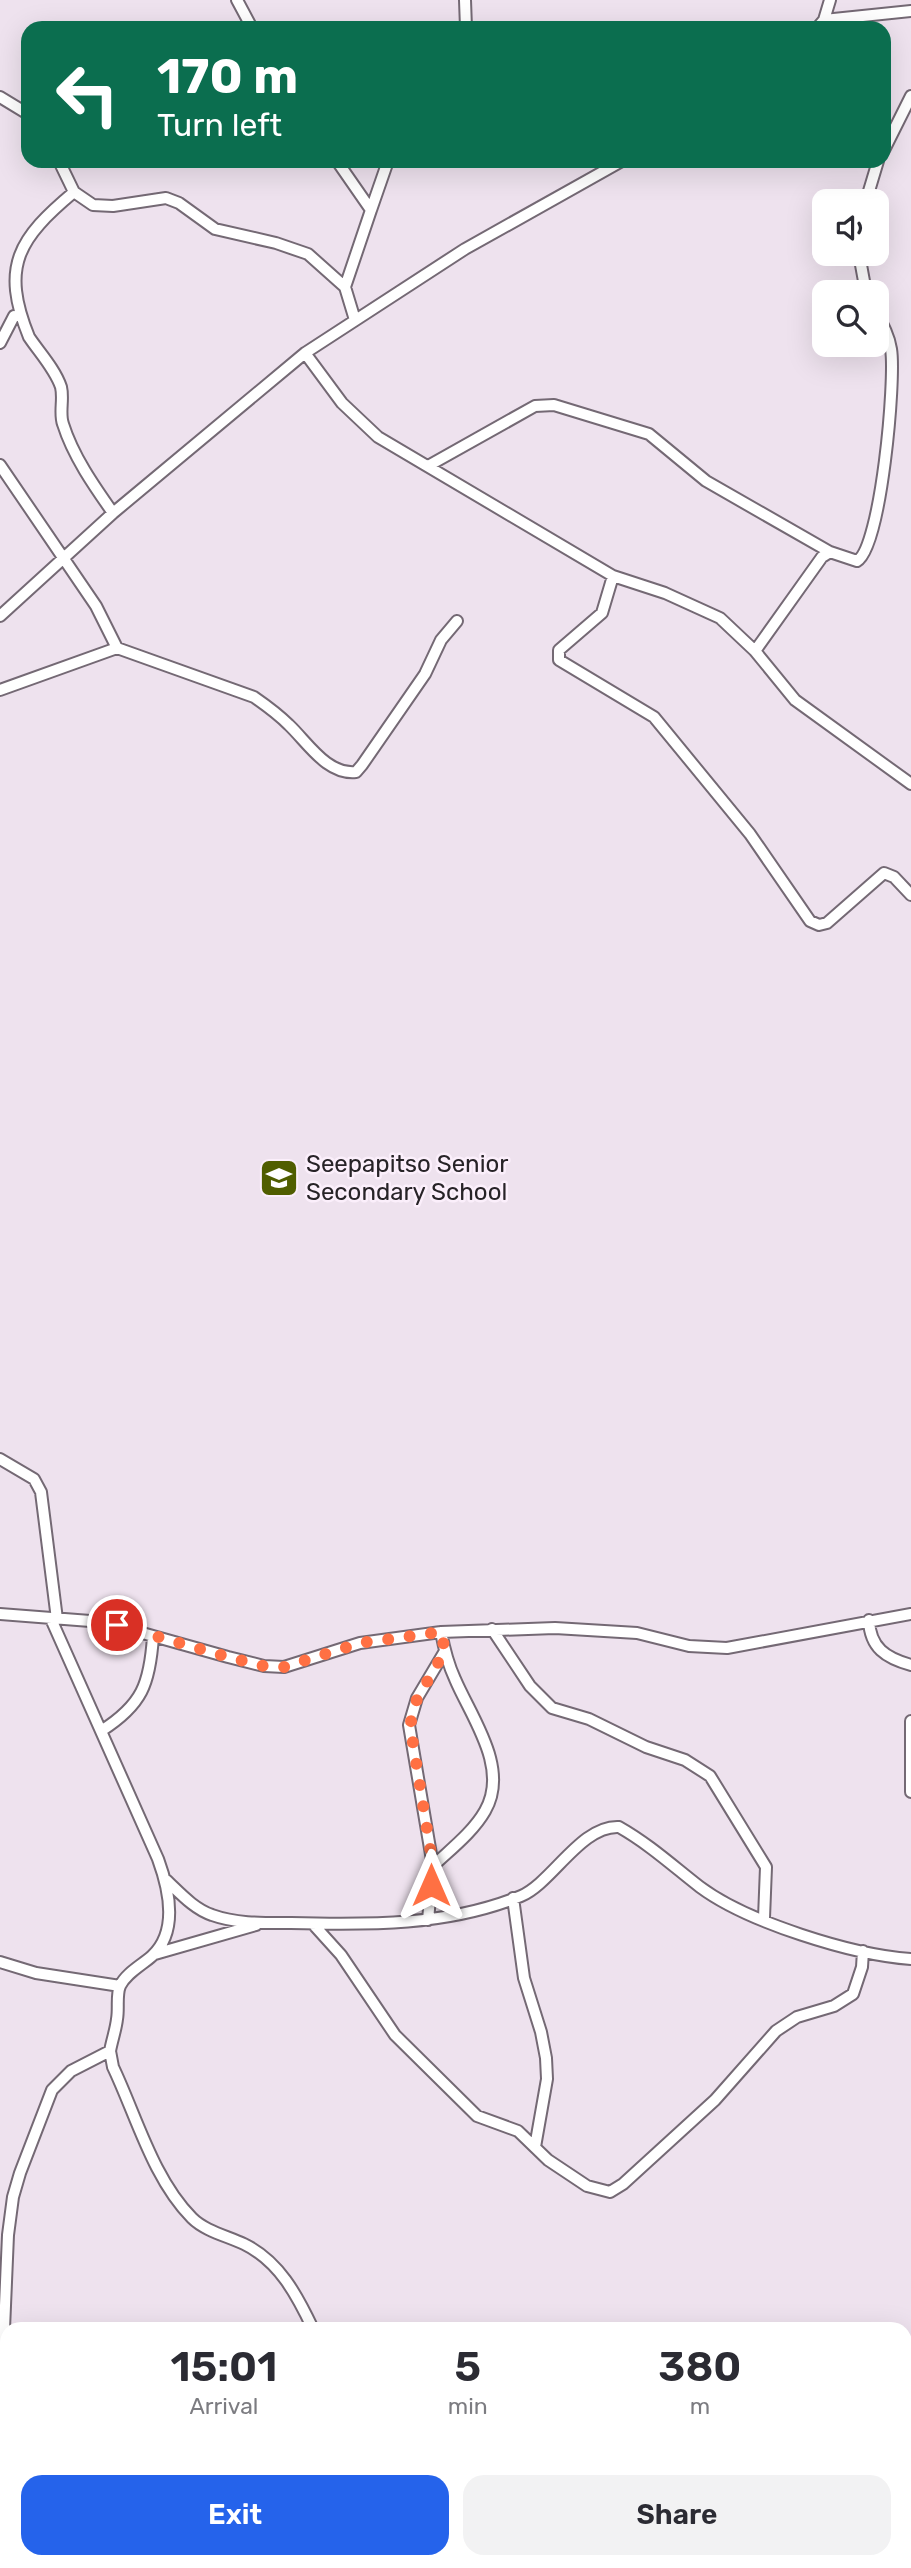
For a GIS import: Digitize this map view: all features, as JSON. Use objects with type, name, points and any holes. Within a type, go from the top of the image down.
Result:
[{"type":"street","points":[[237,0],[248,21]]},
{"type":"street","points":[[465,0],[466,21]]},
{"type":"street","points":[[822,21],[830,0]]},
{"type":"street","points":[[842,21],[911,11]]},
{"type":"street","points":[[891,136],[911,96]]},
{"type":"street","points":[[0,97],[21,110]]},
{"type":"street","points":[[62,168],[74,192],[93,205],[113,206],[166,198],[215,229],[276,243],[308,254],[345,287],[355,320]]},
{"type":"street","points":[[342,168],[371,210]]},
{"type":"street","points":[[345,287],[386,168]]},
{"type":"street","points":[[0,616],[113,513],[305,353],[465,249],[610,168]]},
{"type":"street","points":[[870,189],[876,168]]},
{"type":"street","points":[[74,192],[37,223],[10,260],[5,273],[5,286],[14,316],[61,388],[62,422],[90,481],[113,513]]},
{"type":"street","points":[[0,343],[14,316]]},
{"type":"street","points":[[428,466],[535,406],[554,405],[649,434],[706,481],[830,552],[860,561],[867,551],[876,515],[888,439],[892,351],[889,340]]},
{"type":"street","points":[[305,353],[326,384],[357,419],[378,437],[613,576],[665,593],[720,618],[755,652],[795,700],[911,784]]},
{"type":"street","points":[[0,466],[16,484],[96,606],[117,648]]},
{"type":"street","points":[[755,652],[818,563],[830,552]]},
{"type":"street","points":[[613,576],[603,613],[559,650],[559,660],[654,717],[750,834],[810,921],[820,925],[827,923],[884,873],[894,877],[911,895]]},
{"type":"street","points":[[0,690],[117,648],[254,697],[281,717],[322,759],[346,773],[356,772],[425,674],[441,640],[457,621]]},
{"type":"street","points":[[0,1459],[34,1479],[41,1493],[54,1619],[166,1880],[169,1917],[155,1954]]},
{"type":"street","points":[[0,1614],[103,1622],[264,1666],[284,1667],[360,1643],[441,1632],[555,1628],[637,1633],[689,1646],[727,1648],[911,1614]]},
{"type":"street","points":[[869,1620],[877,1648],[887,1657],[911,1665]]},
{"type":"street","points":[[492,1629],[530,1686],[552,1708],[589,1719],[646,1747],[685,1760],[710,1776],[766,1867],[764,1919]]},
{"type":"street","points":[[433,1866],[474,1825],[486,1809],[492,1790],[487,1744],[445,1651],[441,1632]]},
{"type":"street","points":[[101,1731],[124,1716],[144,1689],[151,1667],[153,1636]]},
{"type":"street","points":[[428,1920],[433,1866],[410,1725],[417,1699],[445,1651]]},
{"type":"street","points":[[911,1721],[911,1792]]},
{"type":"street","points":[[166,1880],[209,1914],[231,1921],[313,1924],[428,1920],[530,1891],[563,1859],[603,1830],[618,1827],[666,1857],[701,1888],[751,1915],[863,1951],[911,1959]]},
{"type":"street","points":[[513,1898],[524,1978],[546,2057],[547,2079],[535,2147]]},
{"type":"street","points":[[266,1923],[155,1954],[136,1968],[120,1986],[117,2021],[110,2051],[113,2067],[154,2160],[180,2202],[192,2218],[204,2226],[270,2260],[293,2290],[309,2322]]},
{"type":"street","points":[[313,1924],[341,1955],[408,2050],[444,2081],[477,2116],[518,2132],[548,2160],[587,2186],[610,2192],[623,2184],[715,2100],[776,2031],[797,2017],[834,2006],[853,1994],[862,1967],[863,1951]]},
{"type":"street","points":[[0,1962],[36,1973],[120,1986]]},
{"type":"street","points":[[4,2322],[8,2235],[13,2197],[52,2090],[71,2071],[110,2051]]},
{"type":"place","name":"Seepapitso Senior Secondary School","points":[[279,1178]]},
{"type":"route","points":[[117,1625],[228,1657],[264,1666],[284,1667],[360,1643],[441,1632],[445,1651],[417,1699],[410,1725],[433,1866],[431,1885]]}]
